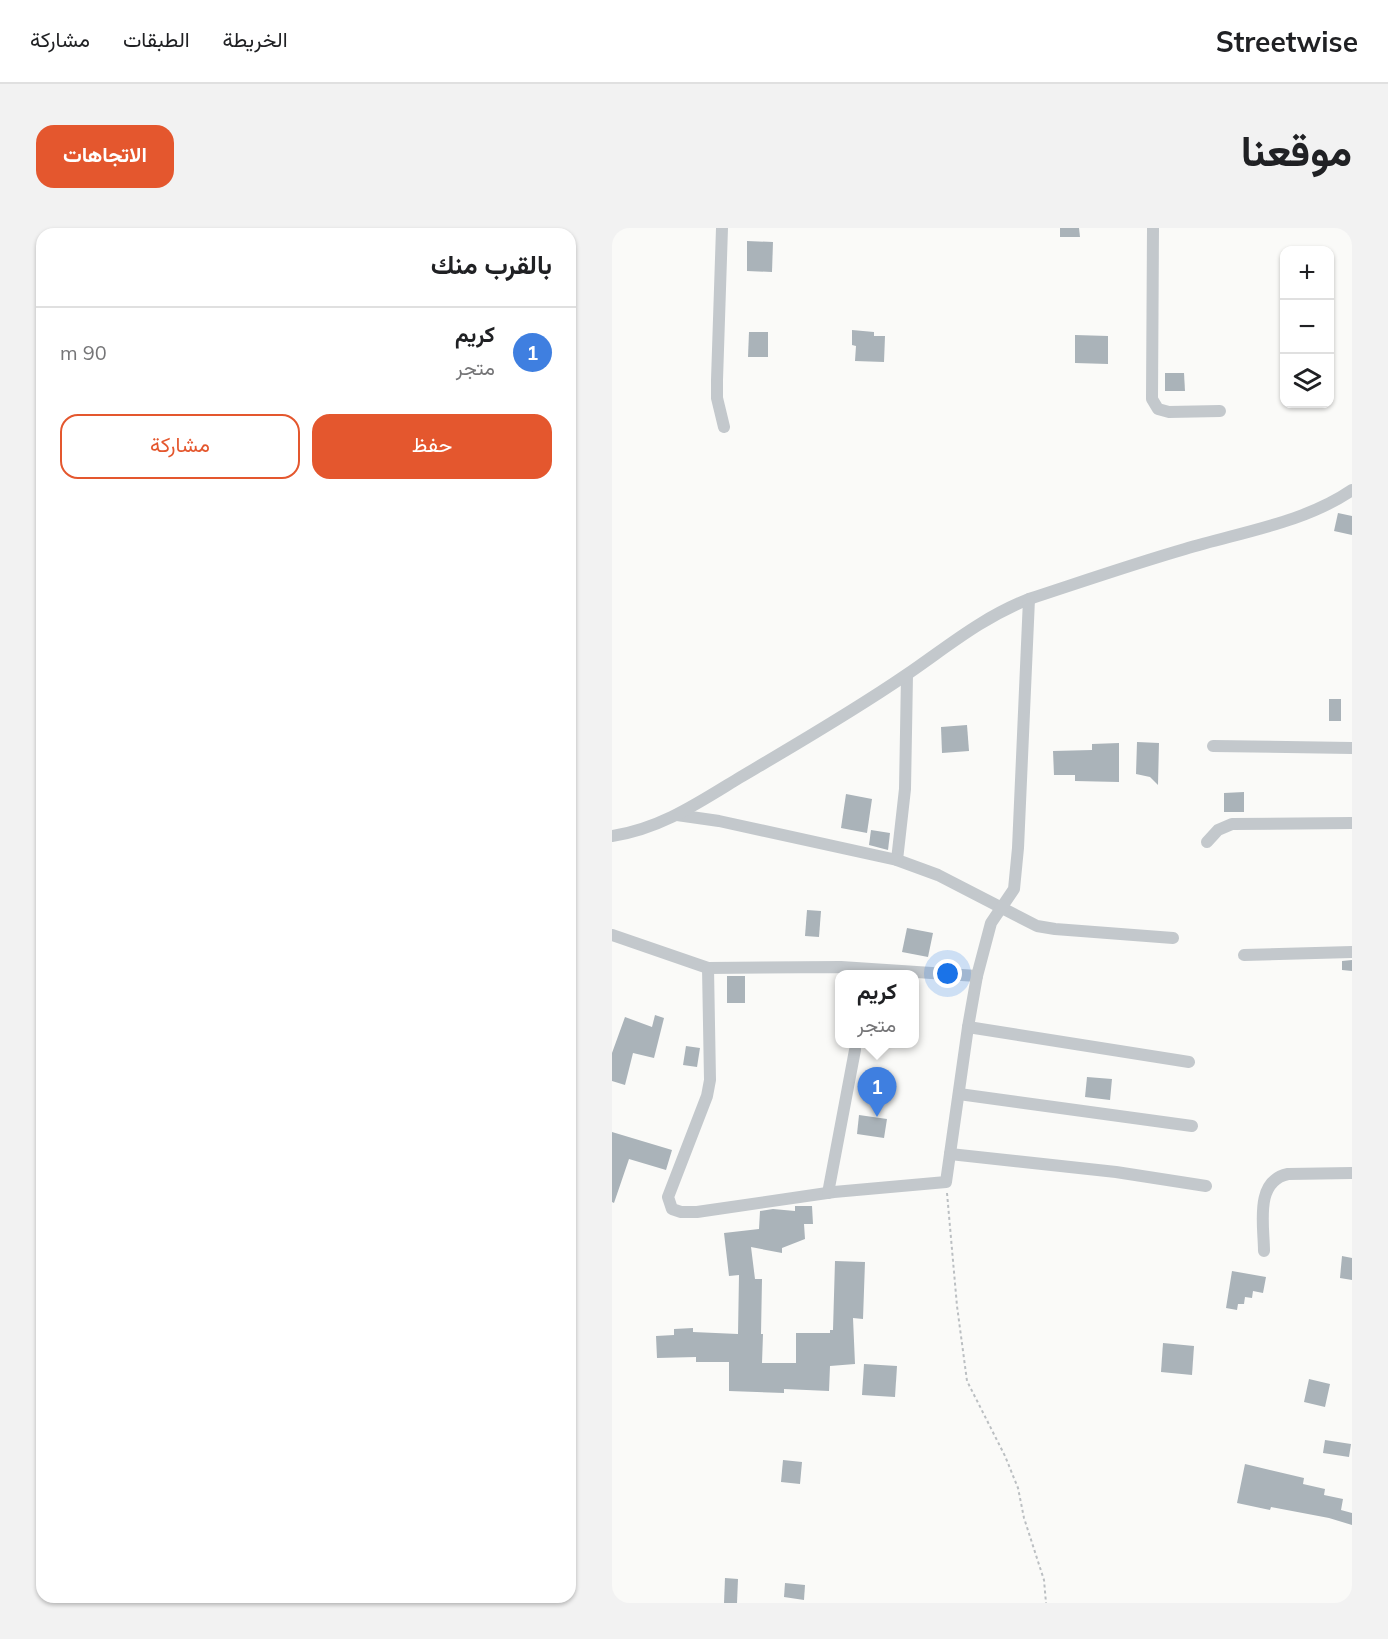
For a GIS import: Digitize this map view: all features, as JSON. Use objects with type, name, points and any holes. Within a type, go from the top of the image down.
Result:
[{"type":"street","points":[[722,228],[717,398],[724,427]]},
{"type":"street","points":[[1153,228],[1152,399],[1158,409],[1169,412],[1220,411]]},
{"type":"street","points":[[612,836],[630,834],[677,815],[907,675],[981,622],[1005,608],[1187,548],[1312,512],[1334,502],[1352,490]]},
{"type":"street","points":[[708,968],[710,1080],[707,1096],[668,1197],[672,1209],[681,1212],[697,1212],[828,1193],[946,1182],[977,976],[991,923],[1014,889],[1018,848],[1029,599]]},
{"type":"street","points":[[897,860],[905,789],[907,675]]},
{"type":"street","points":[[1213,746],[1352,748]]},
{"type":"street","points":[[677,815],[736,824],[915,865],[1037,926],[1173,938]]},
{"type":"street","points":[[1207,842],[1218,830],[1232,824],[1352,823]]},
{"type":"street","points":[[612,935],[708,968],[841,967],[886,970]]},
{"type":"street","points":[[1244,955],[1352,952]]},
{"type":"street","points":[[919,972],[977,976]]},
{"type":"street","points":[[968,1027],[1189,1062]]},
{"type":"street","points":[[828,1193],[855,1050]]},
{"type":"street","points":[[959,1094],[1192,1126]]},
{"type":"street","points":[[950,1154],[1116,1172],[1206,1186]]},
{"type":"street","points":[[1264,1251],[1263,1201],[1274,1180],[1281,1175],[1288,1174],[1352,1173]]},
{"type":"path","points":[[946,1182],[957,1306],[967,1381],[1005,1456],[1018,1488],[1024,1518],[1044,1580],[1046,1603]]},
{"type":"building","points":[[1060,228],[1079,228],[1080,237],[1060,237]]},
{"type":"building","points":[[747,241],[773,242],[772,272],[747,271]]},
{"type":"building","points":[[852,330],[874,332],[874,336],[885,336],[884,362],[855,361],[856,346],[852,345]]},
{"type":"building","points":[[749,332],[768,332],[768,357],[748,357]]},
{"type":"building","points":[[1075,335],[1108,336],[1108,364],[1075,363]]},
{"type":"building","points":[[1165,373],[1184,373],[1185,391],[1165,391]]},
{"type":"building","points":[[1338,513],[1352,516],[1352,535],[1334,531]]},
{"type":"building","points":[[1329,699],[1341,699],[1341,721],[1329,721]]},
{"type":"building","points":[[967,725],[969,751],[942,753],[941,727]]},
{"type":"building","points":[[1137,742],[1159,743],[1158,785],[1150,777],[1136,774]]},
{"type":"building","points":[[1119,743],[1119,782],[1075,781],[1075,775],[1054,775],[1053,751],[1092,750],[1092,744]]},
{"type":"building","points":[[1244,792],[1244,812],[1224,812],[1224,793]]},
{"type":"building","points":[[846,794],[872,799],[867,833],[841,828]]},
{"type":"building","points":[[871,830],[890,833],[888,850],[869,845]]},
{"type":"building","points":[[807,910],[821,911],[819,937],[805,936]]},
{"type":"building","points":[[907,928],[933,933],[928,957],[902,952]]},
{"type":"building","points":[[1352,960],[1352,971],[1342,970],[1342,961]]},
{"type":"building","points":[[727,976],[745,976],[745,1003],[727,1003]]},
{"type":"building","points":[[655,1015],[664,1018],[654,1058],[633,1053],[625,1085],[612,1081],[612,1053],[625,1017],[652,1027]]},
{"type":"building","points":[[686,1046],[700,1048],[697,1067],[683,1065]]},
{"type":"building","points":[[1087,1077],[1112,1079],[1110,1100],[1085,1097]]},
{"type":"building","points":[[859,1115],[887,1119],[884,1138],[857,1134]]},
{"type":"building","points":[[612,1132],[672,1150],[666,1170],[629,1159],[614,1203],[612,1202]]},
{"type":"building","points":[[795,1206],[812,1206],[813,1224],[804,1224],[805,1239],[782,1248],[782,1253],[751,1247],[755,1279],[762,1279],[762,1363],[796,1363],[796,1333],[830,1333],[830,1330],[833,1330],[835,1261],[865,1262],[863,1319],[853,1318],[855,1364],[830,1366],[829,1391],[784,1389],[784,1393],[729,1391],[729,1362],[696,1362],[696,1357],[657,1358],[656,1336],[674,1335],[674,1329],[693,1328],[693,1332],[738,1334],[739,1275],[729,1276],[724,1233],[759,1229],[760,1211],[773,1209],[795,1211]]},
{"type":"building","points":[[1342,1256],[1352,1258],[1352,1280],[1340,1278]]},
{"type":"building","points":[[1232,1271],[1266,1277],[1263,1293],[1253,1291],[1252,1298],[1245,1297],[1244,1304],[1238,1304],[1237,1310],[1226,1308]]},
{"type":"building","points":[[1163,1343],[1194,1346],[1192,1375],[1161,1372]]},
{"type":"building","points":[[864,1364],[897,1366],[895,1397],[862,1395]]},
{"type":"building","points":[[1309,1379],[1330,1384],[1325,1407],[1304,1402]]},
{"type":"building","points":[[1325,1440],[1351,1444],[1349,1457],[1323,1453]]},
{"type":"building","points":[[783,1460],[802,1462],[800,1484],[781,1482]]},
{"type":"building","points":[[1245,1464],[1304,1478],[1303,1484],[1325,1489],[1324,1495],[1343,1499],[1341,1510],[1352,1513],[1352,1525],[1329,1518],[1237,1503]]},
{"type":"building","points":[[725,1578],[738,1579],[737,1603],[724,1603]]},
{"type":"building","points":[[785,1583],[805,1585],[804,1600],[784,1597]]},
{"type":"place","name":"كريم","points":[[877,1117]]}]
